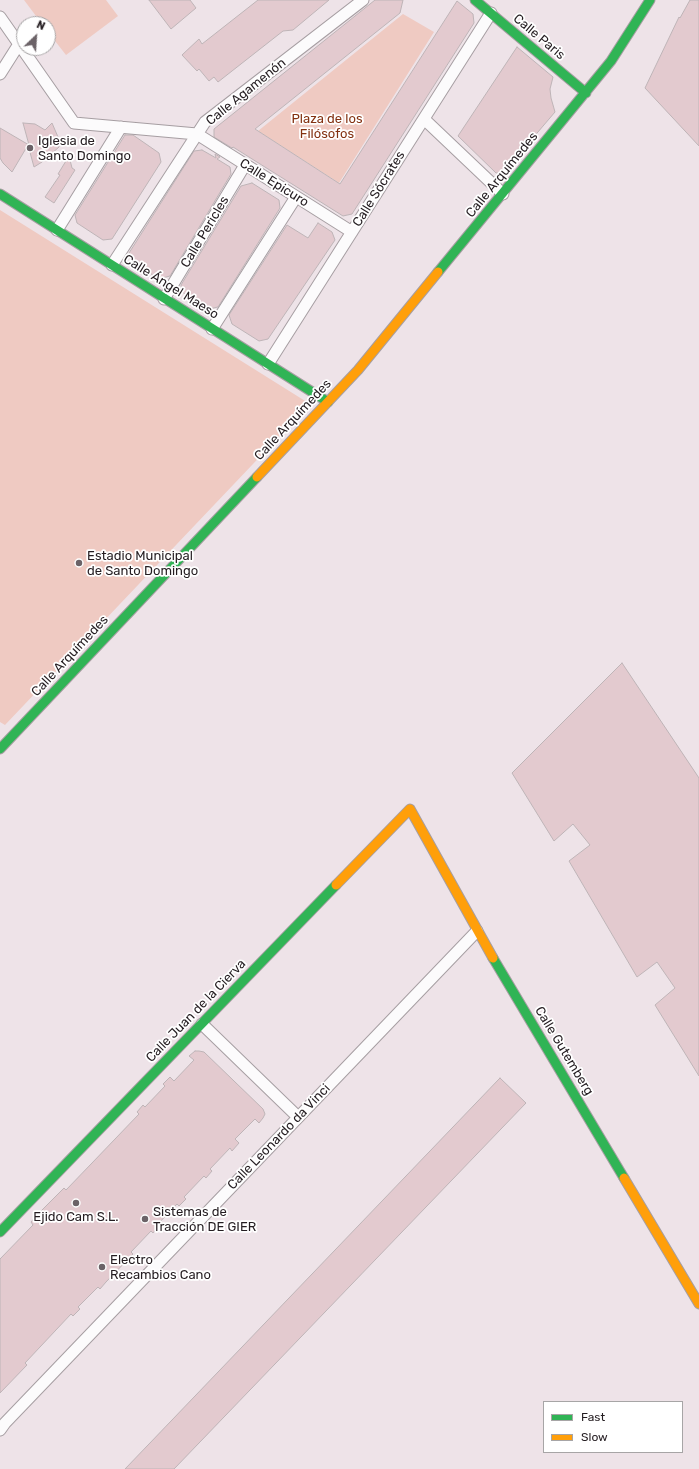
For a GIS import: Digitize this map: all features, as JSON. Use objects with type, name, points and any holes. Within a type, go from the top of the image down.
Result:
[{"type":"street","name":"Calle Agamenón","points":[[112,265],[205,122],[363,0]]},
{"type":"street","name":"Calle Paris","points":[[475,0],[586,93]]},
{"type":"street","name":"Calle Arquímedes","points":[[2,743],[358,370],[586,93],[611,61],[650,0]]},
{"type":"street","name":"Calle Sócrates","points":[[268,364],[491,13]]},
{"type":"street","points":[[0,17],[16,40]]},
{"type":"street","points":[[0,74],[16,49]]},
{"type":"street","points":[[27,56],[74,122],[197,134]]},
{"type":"street","points":[[424,119],[503,194]]},
{"type":"street","points":[[57,230],[121,126]]},
{"type":"street","name":"Calle Epicuro","points":[[197,134],[352,232]]},
{"type":"street","name":"Calle Pericles","points":[[164,299],[245,165]]},
{"type":"street","name":"Calle Ángel Maeso","points":[[0,194],[328,402]]},
{"type":"street","points":[[212,329],[296,197]]},
{"type":"street","name":"Calle Gutemberg","points":[[410,809],[477,931],[699,1304]]},
{"type":"street","name":"Calle Juan de la Cierva","points":[[0,1232],[410,809]]},
{"type":"street","name":"Calle Leonardo da Vinci","points":[[0,1430],[5,1423],[477,931]]},
{"type":"street","points":[[202,1024],[298,1118]]},
{"type":"green space","points":[[24,0],[106,0],[118,16],[66,55],[56,42],[56,16],[36,16]]},
{"type":"green space","name":"Plaza de los Filósofos","points":[[403,14],[434,32],[339,183],[258,131]]},
{"type":"green space","name":"Estadio Municipal de Santo Domingo","points":[[0,210],[310,404],[5,725],[0,722]]},
{"type":"building","points":[[149,0],[190,0],[196,8],[171,29]]},
{"type":"building","points":[[258,0],[329,0],[293,30],[283,31],[218,82],[214,77],[209,81],[199,69],[197,71],[182,55],[199,39],[202,44]]},
{"type":"building","points":[[375,0],[403,0],[400,13],[255,129],[340,184],[457,1],[473,14],[474,23],[352,214],[343,216],[233,147],[232,148],[214,137],[214,129]]},
{"type":"building","points":[[690,0],[699,0],[699,146],[645,88],[679,17],[680,18]]},
{"type":"building","points":[[517,47],[553,77],[550,89],[555,112],[503,173],[496,173],[458,136]]},
{"type":"building","name":"Iglesia de Santo Domingo","points":[[23,123],[35,124],[45,130],[52,123],[58,137],[59,147],[34,167],[28,145],[12,172],[0,158],[0,128],[29,145]]},
{"type":"building","points":[[125,135],[133,135],[159,153],[161,162],[112,239],[103,240],[77,223],[75,215]]},
{"type":"building","points":[[202,150],[216,158],[215,154],[220,157],[217,159],[230,167],[231,174],[170,276],[159,279],[131,261],[129,253],[194,151]]},
{"type":"building","points":[[69,156],[72,168],[75,170],[54,203],[45,197],[60,175],[58,174]]},
{"type":"building","points":[[252,183],[279,200],[280,208],[218,307],[209,309],[182,292],[181,285],[241,186]]},
{"type":"building","points":[[318,223],[332,232],[335,240],[268,339],[259,341],[232,324],[229,315],[287,225],[308,238]]},
{"type":"building","points":[[622,663],[699,778],[699,1076],[655,1005],[675,988],[657,962],[637,977],[569,861],[590,845],[573,824],[554,841],[512,773]]},
{"type":"building","points":[[195,1051],[204,1052],[263,1109],[265,1114],[263,1118],[259,1123],[255,1119],[235,1139],[239,1143],[232,1151],[230,1148],[210,1169],[212,1171],[206,1178],[204,1176],[184,1197],[186,1199],[179,1206],[177,1204],[157,1225],[159,1226],[153,1233],[151,1231],[131,1252],[133,1254],[100,1289],[98,1287],[78,1307],[80,1309],[73,1316],[71,1314],[25,1363],[27,1365],[0,1393],[0,1259],[33,1225],[31,1222],[37,1215],[64,1188],[66,1190],[92,1163],[139,1114],[137,1112],[143,1105],[145,1107],[165,1086],[163,1084],[170,1077],[174,1081],[194,1060],[189,1056]]},
{"type":"building","points":[[500,1078],[526,1103],[174,1469],[125,1469]]},
{"type":"traffic: fast","points":[[475,0],[586,93]]},
{"type":"traffic: fast","points":[[438,272],[611,61],[650,0]]},
{"type":"traffic: fast","points":[[0,194],[328,402]]},
{"type":"traffic: fast","points":[[0,749],[257,477]]},
{"type":"traffic: fast","points":[[0,1232],[336,885]]},
{"type":"traffic: fast","points":[[493,958],[624,1178]]},
{"type":"traffic: slow","points":[[257,477],[358,370],[438,272]]},
{"type":"traffic: slow","points":[[336,885],[410,809],[493,958]]},
{"type":"traffic: slow","points":[[624,1178],[699,1304]]},
{"type":"place","name":"Iglesia de Santo Domingo","points":[[30,148]]},
{"type":"place","name":"Estadio Municipal de Santo Domingo","points":[[79,563]]},
{"type":"place","name":"Ejido Cam S.L.","points":[[76,1203]]},
{"type":"place","name":"Sistemas de Tracción DE GIER","points":[[145,1219]]},
{"type":"place","name":"Electro Recambios Cano","points":[[102,1267]]}]
